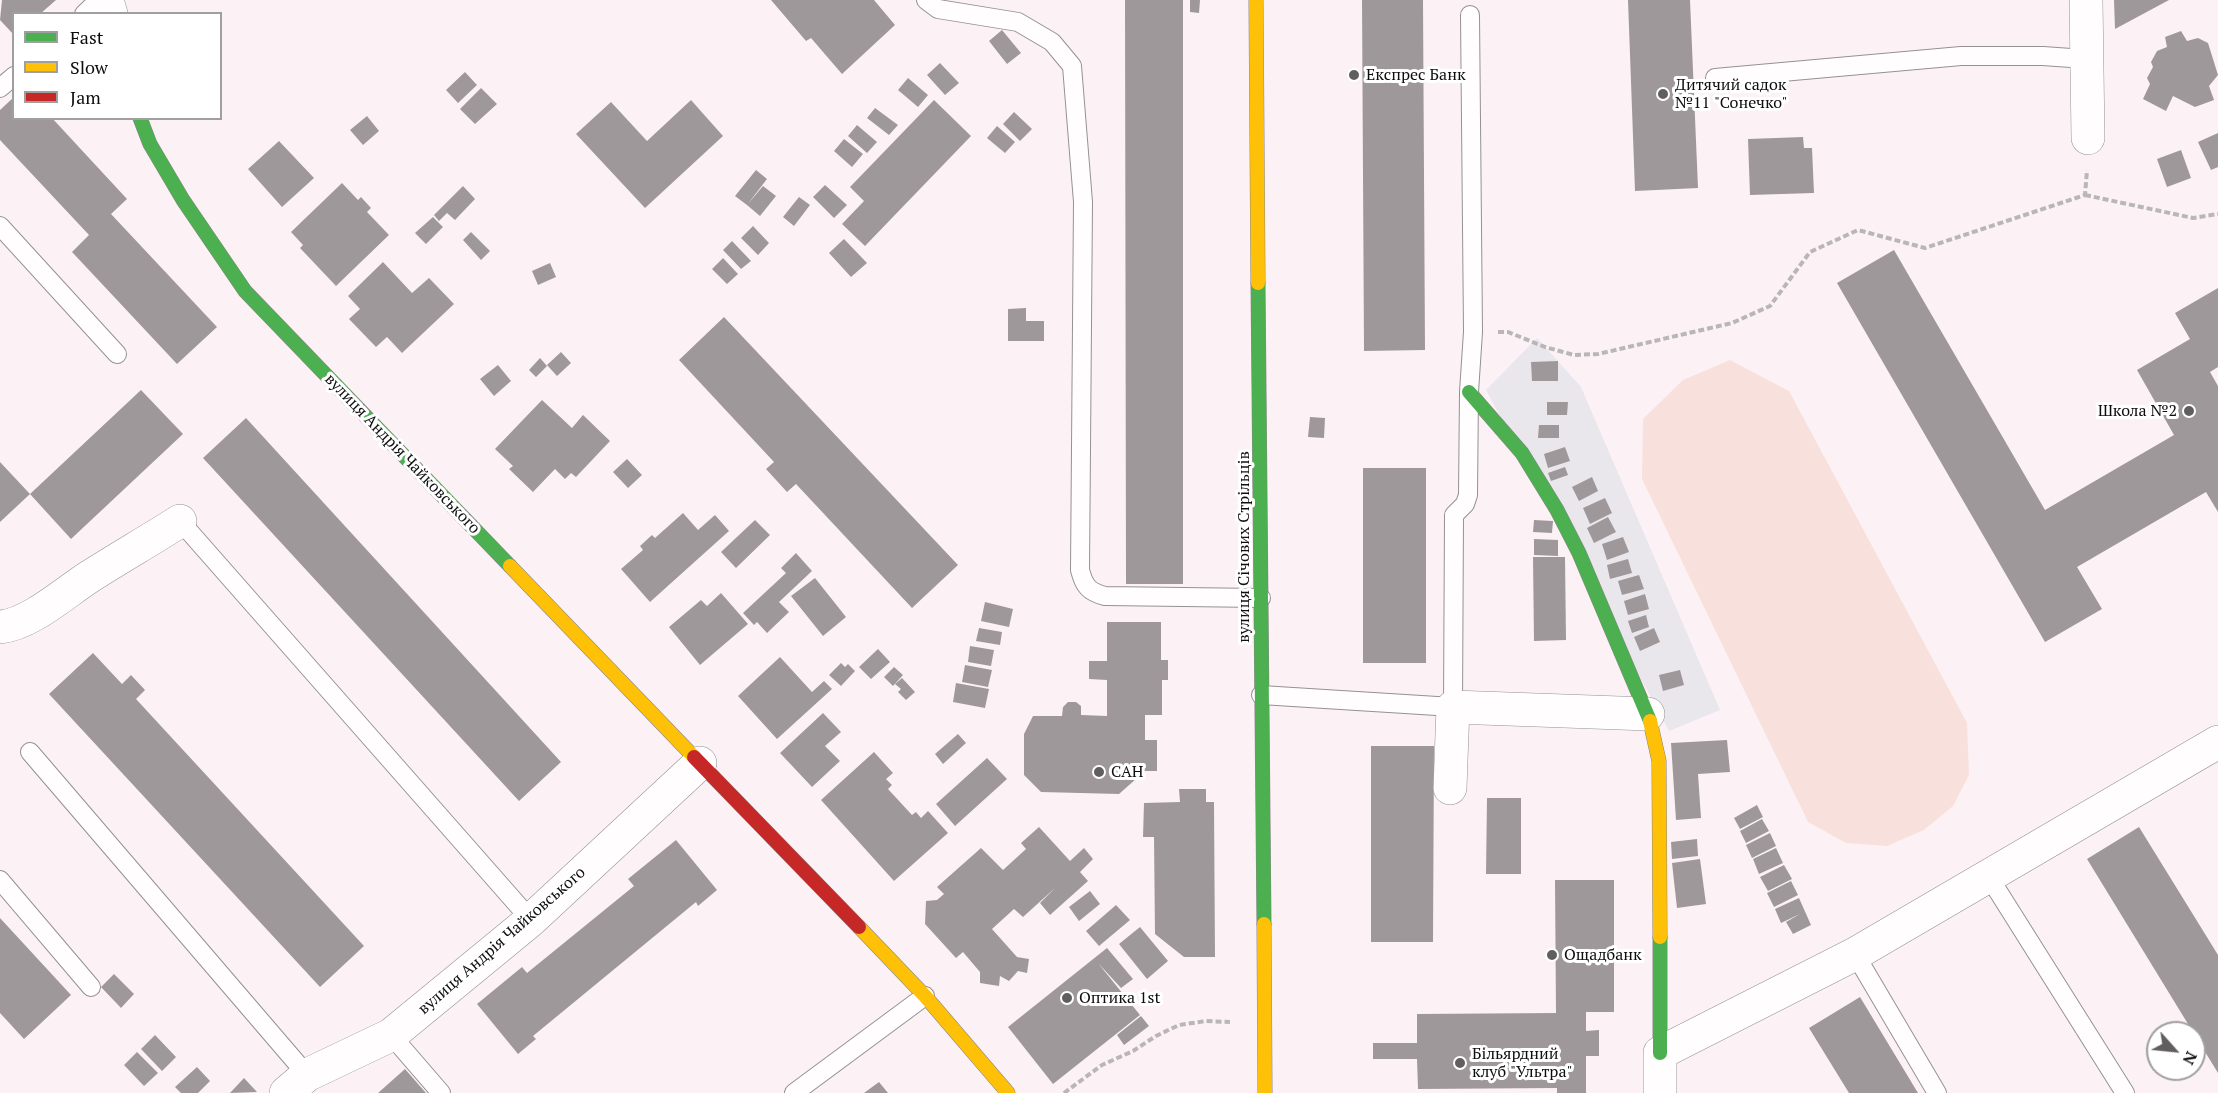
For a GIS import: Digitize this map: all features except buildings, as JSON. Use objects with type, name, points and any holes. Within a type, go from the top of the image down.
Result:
[{"type":"street","name":"вулиця Січових Стрільців","points":[[1256,0],[1265,1093]]},
{"type":"street","points":[[2086,0],[2085,59],[2088,138]]},
{"type":"street","name":"вулиця Андрія Чайковського","points":[[140,120],[143,130],[174,186],[213,249],[245,291],[925,996],[1008,1093]]},
{"type":"street","points":[[1469,392],[1522,453],[1557,510],[1579,553],[1648,714],[1659,761],[1660,1093]]},
{"type":"street","points":[[0,627],[11,626],[43,609],[87,578],[180,521]]},
{"type":"street","points":[[1450,788],[1453,706],[1648,714]]},
{"type":"street","points":[[1660,1053],[1855,954],[1989,878],[2218,742]]},
{"type":"street","name":"вулиця Андрія Чайковського","points":[[297,1084],[392,1035],[531,920],[700,763]]},
{"type":"lane","points":[[86,12],[99,0]]},
{"type":"lane","points":[[926,0],[938,9],[1018,22],[1052,42],[1072,66],[1083,202],[1080,570],[1083,583],[1092,592],[1105,596],[1261,598]]},
{"type":"lane","points":[[1261,695],[1453,706],[1454,515],[1465,504],[1468,495],[1469,392],[1473,332],[1470,15]]},
{"type":"lane","points":[[1715,78],[1960,56],[2043,56],[2085,59]]},
{"type":"lane","points":[[0,88],[12,78]]},
{"type":"lane","points":[[0,226],[117,354]]},
{"type":"lane","points":[[180,521],[531,920]]},
{"type":"lane","points":[[30,752],[297,1084]]},
{"type":"lane","points":[[1989,878],[2125,1093]]},
{"type":"lane","points":[[0,880],[90,987]]},
{"type":"lane","points":[[1855,954],[1937,1093]]},
{"type":"lane","points":[[794,1093],[925,996]]},
{"type":"lane","points":[[392,1035],[441,1093]]},
{"type":"path","points":[[2085,195],[2088,138]]},
{"type":"path","points":[[1473,332],[1508,332],[1545,347],[1574,355],[1598,354],[1732,323],[1770,306],[1810,252],[1858,230],[1925,248],[2085,195],[2193,218],[2218,214]]},
{"type":"path","points":[[1064,1093],[1102,1065],[1133,1051],[1179,1025],[1206,1021],[1264,1023]]},
{"type":"shaded area","points":[[1537,338],[1581,387],[1720,710],[1669,731],[1486,390]]},
{"type":"shaded area","points":[[1730,360],[1789,391],[1967,723],[1969,775],[1953,806],[1924,830],[1887,846],[1846,843],[1808,822],[1642,479],[1643,419],[1683,380]]},
{"type":"traffic: fast","points":[[141,120],[150,144],[183,200],[245,291],[510,566]]},
{"type":"traffic: fast","points":[[1258,283],[1264,924]]},
{"type":"traffic: fast","points":[[1469,392],[1522,453],[1557,510],[1579,553],[1650,721]]},
{"type":"traffic: fast","points":[[1660,937],[1660,1053]]},
{"type":"traffic: slow","points":[[1256,0],[1258,283]]},
{"type":"traffic: slow","points":[[510,566],[694,757]]},
{"type":"traffic: slow","points":[[1650,721],[1659,761],[1660,937]]},
{"type":"traffic: slow","points":[[1264,924],[1265,1093]]},
{"type":"traffic: slow","points":[[859,927],[925,996],[1008,1093]]},
{"type":"traffic: jam","points":[[694,757],[859,927]]},
{"type":"place","name":"Експрес Банк","points":[[1354,75]]},
{"type":"place","name":"Дитячий садок №11 \"Сонечко\"","points":[[1663,94]]},
{"type":"place","name":"Школа №2","points":[[2189,411]]},
{"type":"place","name":"САН","points":[[1099,772]]},
{"type":"place","name":"Ощадбанк","points":[[1552,955]]},
{"type":"place","name":"Оптика 1st","points":[[1067,998]]},
{"type":"place","name":"Більярдний клуб \"Ультра\"","points":[[1460,1063]]}]
